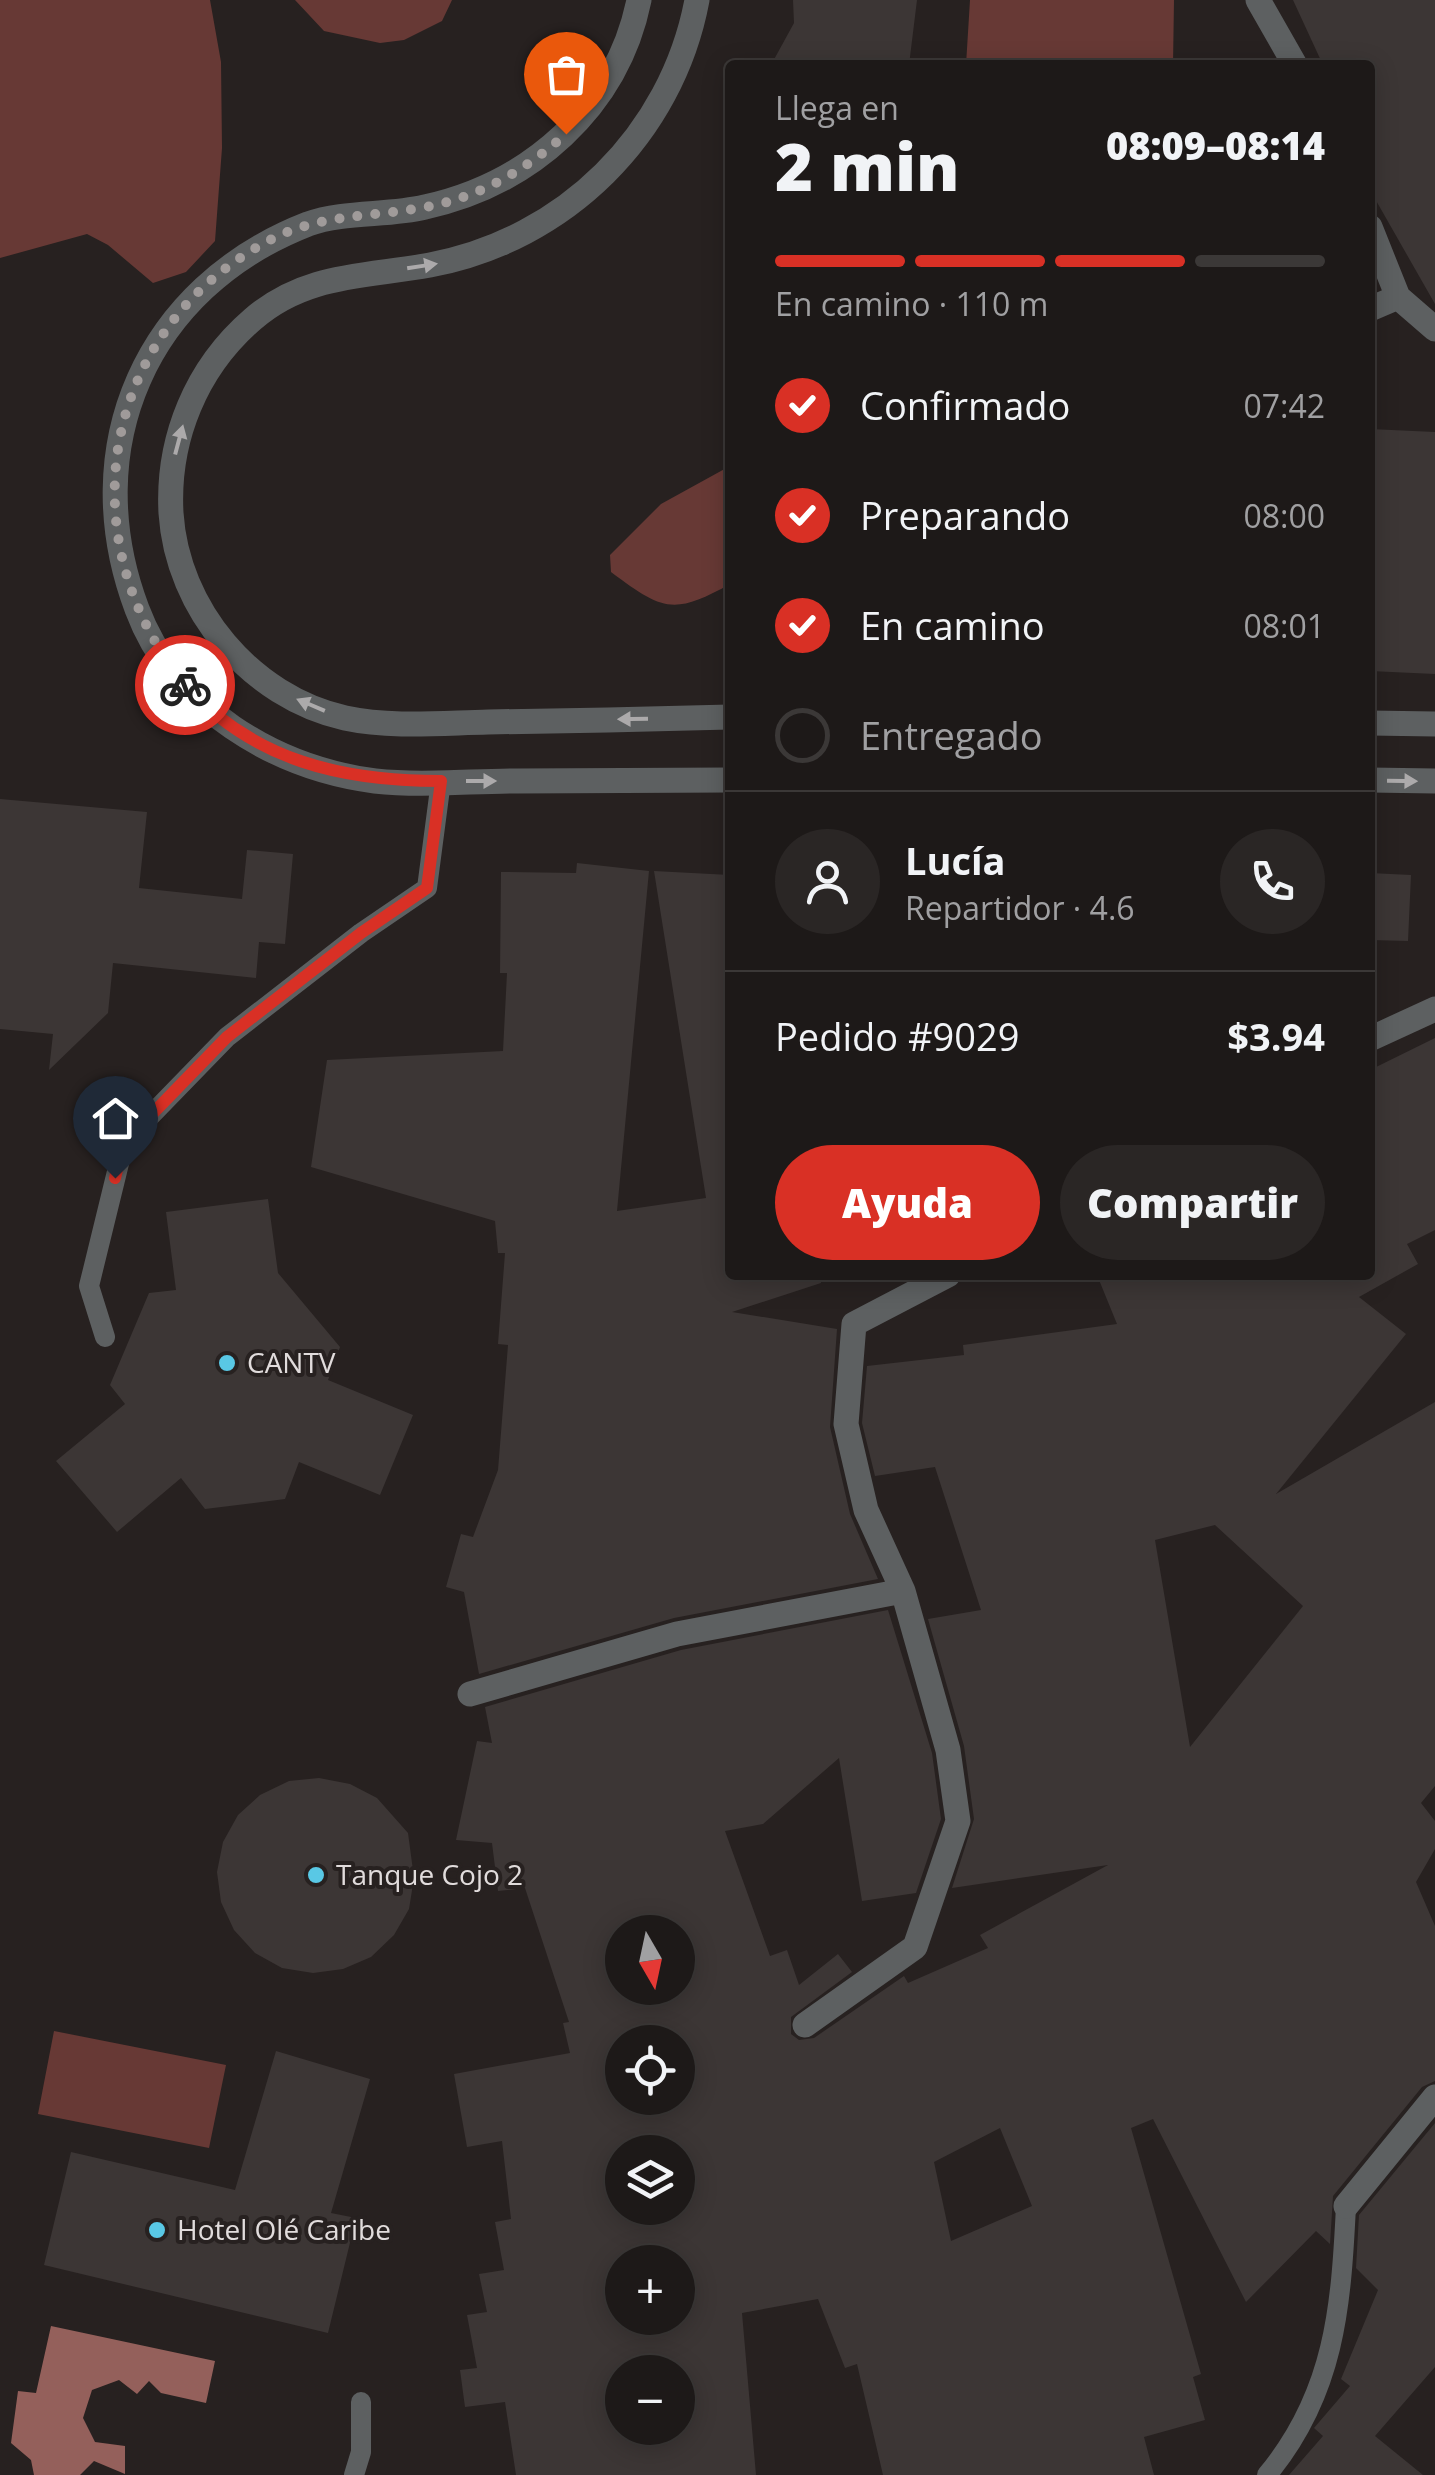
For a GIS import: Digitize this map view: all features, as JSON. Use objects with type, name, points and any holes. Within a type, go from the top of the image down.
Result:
[{"type":"street","points":[[639,0],[627,40],[594,103],[536,161],[462,198],[422,208],[315,222],[274,238],[234,261],[170,324],[128,402],[112,490],[116,534],[140,618],[161,655],[188,689],[220,719],[294,762],[379,781],[725,780]]},
{"type":"street","points":[[697,0],[680,61],[664,96],[625,152],[585,194],[512,240],[472,256],[322,279],[255,318],[203,377],[186,412],[170,488],[180,565],[195,600],[241,662],[305,704],[380,724],[725,717]]},
{"type":"street","points":[[1258,0],[1292,60]]},
{"type":"street","points":[[1375,239],[1398,297],[1435,329]]},
{"type":"street","points":[[1375,307],[1398,297]]},
{"type":"street","points":[[1375,723],[1435,724]]},
{"type":"street","points":[[1375,780],[1435,781]]},
{"type":"street","points":[[1375,1037],[1435,1009]]},
{"type":"street","points":[[805,2024],[915,1947],[958,1821],[948,1750],[904,1591],[866,1510],[846,1424],[854,1324],[938,1280]]},
{"type":"street","points":[[470,1694],[677,1634],[904,1591]]},
{"type":"street","points":[[1346,2206],[1435,2097]]},
{"type":"lane","points":[[105,1338],[89,1286],[124,1143],[227,1037],[361,933],[427,888],[441,781]]},
{"type":"lane","points":[[1267,2475],[1317,2394],[1341,2308],[1346,2206]]},
{"type":"lane","points":[[354,2475],[361,2452],[362,2402]]},
{"type":"shaded area","points":[[0,0],[210,0],[221,62],[222,148],[215,241],[186,272],[153,283],[108,245],[87,234],[0,258]]},
{"type":"shaded area","points":[[295,0],[452,0],[442,21],[404,40],[380,43],[324,31]]},
{"type":"shaded area","points":[[970,0],[1174,0],[1173,60],[966,60]]},
{"type":"shaded area","points":[[725,469],[725,587],[695,601],[668,604],[643,594],[611,572],[610,555],[661,504]]},
{"type":"shaded area","points":[[54,2031],[226,2065],[209,2148],[38,2114]]},
{"type":"shaded area","points":[[51,2326],[215,2361],[206,2403],[161,2393],[149,2381],[137,2394],[119,2380],[92,2390],[83,2418],[95,2442],[125,2446],[125,2474],[94,2461],[80,2475],[34,2475],[31,2460],[11,2443],[18,2391],[36,2393]]},
{"type":"building","points":[[793,0],[917,0],[910,60],[774,60],[794,23]]},
{"type":"building","points":[[1293,0],[1435,0],[1435,304],[1375,199],[1375,60],[1321,60]]},
{"type":"building","points":[[1375,429],[1435,432],[1435,674],[1375,671]]},
{"type":"building","points":[[0,799],[147,812],[139,888],[242,899],[247,850],[293,854],[285,944],[259,942],[256,978],[113,963],[108,1013],[49,1070],[53,1034],[0,1029]]},
{"type":"building","points":[[577,863],[649,871],[617,1211],[706,1198],[654,871],[725,875],[725,1280],[821,1280],[732,1312],[837,1329],[830,1427],[850,1514],[878,1579],[674,1618],[479,1674],[464,1592],[446,1587],[461,1534],[473,1537],[498,1470],[508,1345],[498,1344],[505,1253],[498,1253],[495,1221],[311,1167],[327,1060],[503,1051],[507,973],[500,973],[501,872],[576,873]]},
{"type":"building","points":[[1375,873],[1411,875],[1408,941],[1375,940]]},
{"type":"building","points":[[1435,1038],[1435,1230],[1407,1244],[1418,1264],[1359,1297],[1406,1334],[1276,1494],[1435,1402],[1435,1786],[1421,1803],[1435,1821],[1435,1849],[1416,1882],[1435,1926],[1435,2081],[1422,2087],[1333,2196],[1330,2244],[1316,2231],[1246,2302],[1153,2119],[1131,2128],[1201,2374],[1193,2377],[1205,2420],[1144,2437],[1154,2475],[883,2475],[857,2364],[845,2368],[818,2299],[742,2313],[756,2475],[516,2475],[505,2402],[465,2407],[460,2370],[477,2368],[467,2315],[487,2312],[479,2274],[504,2270],[495,2222],[511,2219],[502,2141],[467,2147],[454,2074],[570,2053],[563,2023],[569,2022],[525,1888],[498,1891],[492,1843],[456,1840],[477,1741],[492,1743],[485,1707],[681,1650],[888,1610],[932,1753],[941,1819],[916,1893],[862,1901],[839,1758],[763,1824],[725,1831],[770,1956],[787,1950],[799,1985],[838,1954],[852,1972],[791,2017],[791,2034],[799,2040],[814,2038],[904,1976],[908,1983],[988,1948],[980,1935],[1108,1865],[952,1888],[974,1819],[964,1746],[928,1619],[981,1610],[935,1467],[875,1476],[862,1423],[867,1366],[964,1355],[963,1345],[1117,1324],[1099,1280],[1375,1280],[1375,1068]],"holes":[[[1215,1525],[1303,1606],[1190,1747],[1155,1540]],[[1000,2128],[1032,2206],[951,2241],[934,2162]]]},
{"type":"building","name":"CANTV","points":[[268,1199],[278,1273],[340,1347],[328,1380],[413,1415],[380,1495],[299,1462],[285,1499],[205,1509],[181,1478],[117,1532],[56,1461],[125,1404],[110,1385],[149,1293],[176,1290],[166,1212]]},
{"type":"building","name":"Tanque Cojo 2","points":[[319,1778],[350,1784],[377,1798],[408,1833],[414,1878],[409,1909],[394,1935],[371,1957],[343,1969],[313,1973],[282,1968],[255,1953],[234,1930],[221,1902],[217,1872],[223,1842],[238,1815],[260,1795],[289,1781]]},
{"type":"building","points":[[276,2051],[370,2079],[331,2213],[356,2218],[328,2333],[44,2265],[71,2152],[235,2190]]},
{"type":"building","points":[[1435,2123],[1435,2367],[1375,2436],[1423,2475],[1289,2475],[1323,2436],[1314,2428],[1350,2386],[1341,2379],[1378,2290],[1356,2268],[1359,2215]]},
{"type":"way so far","points":[[185,685],[161,655],[140,618],[124,577],[112,490],[128,402],[170,324],[200,290],[234,261],[274,238],[315,222],[422,208],[462,198],[536,161],[566,134]]},
{"type":"place","name":"CANTV","points":[[227,1363]]},
{"type":"place","name":"Tanque Cojo 2","points":[[316,1875]]},
{"type":"place","name":"Hotel Olé Caribe","points":[[157,2230]]},
{"type":"route","points":[[115,1178],[124,1143],[227,1037],[361,933],[427,888],[441,781],[379,781],[294,762],[220,719],[185,685]]}]
